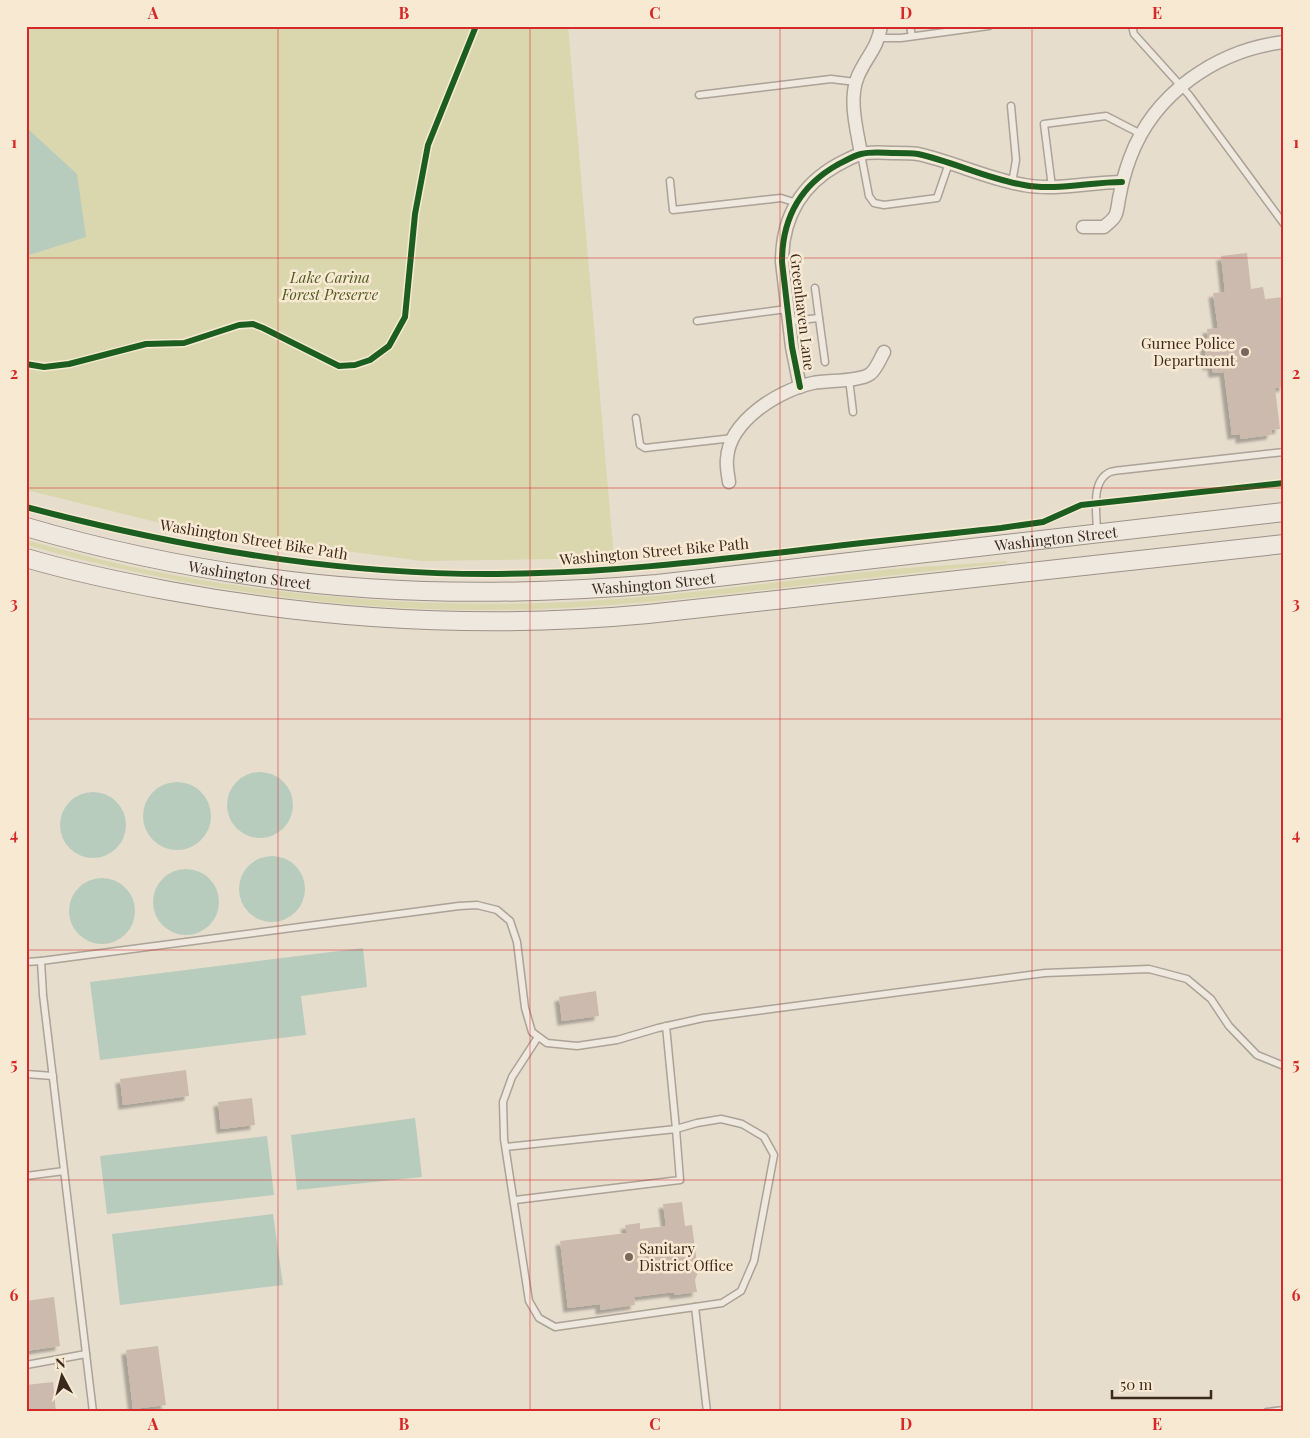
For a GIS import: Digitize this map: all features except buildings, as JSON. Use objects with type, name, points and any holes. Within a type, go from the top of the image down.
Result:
[{"type":"main road","name":"Washington Street","points":[[26,527],[124,553],[268,579],[390,589],[486,592],[601,589],[657,584],[1284,512]]},
{"type":"main road","name":"Washington Street","points":[[26,558],[133,584],[262,606],[377,618],[487,621],[560,620],[648,614],[1284,544]]},
{"type":"street","points":[[861,154],[854,105],[856,82],[880,32]]},
{"type":"street","points":[[1082,227],[1104,227],[1115,216],[1122,182],[1130,157],[1142,134],[1161,107],[1181,86],[1214,63],[1234,54],[1284,42]]},
{"type":"street","name":"Greenhaven Lane","points":[[800,387],[792,348],[782,248],[788,220],[797,203],[803,193],[823,173],[861,154],[916,154],[949,162],[1026,186],[1052,187],[1099,182],[1122,182]]},
{"type":"street","points":[[729,482],[727,458],[732,438],[741,424],[754,412],[770,401],[800,387],[813,383],[863,377],[871,374],[884,352]]},
{"type":"lane","points":[[910,26],[912,36]]},
{"type":"lane","points":[[880,32],[912,36],[989,26]]},
{"type":"lane","points":[[1132,26],[1134,34],[1181,86],[1284,224]]},
{"type":"lane","points":[[699,95],[831,79],[856,82]]},
{"type":"lane","points":[[1011,106],[1016,160],[1012,183]]},
{"type":"lane","points":[[1052,187],[1044,124],[1106,116],[1142,134]]},
{"type":"lane","points":[[861,154],[869,196],[874,204],[884,205],[936,198],[949,162]]},
{"type":"lane","points":[[670,181],[673,210],[781,198],[797,203]]},
{"type":"lane","points":[[815,288],[825,362]]},
{"type":"lane","points":[[697,321],[788,315],[819,318]]},
{"type":"lane","points":[[850,379],[853,412]]},
{"type":"lane","points":[[636,418],[640,446],[645,448],[732,438]]},
{"type":"lane","points":[[1097,533],[1096,491],[1101,480],[1109,472],[1284,452]]},
{"type":"lane","points":[[26,962],[476,905],[497,910],[510,921],[517,942],[525,1008],[532,1032],[547,1043],[577,1046],[617,1040],[702,1018],[1045,973],[1149,969],[1187,979],[1212,999],[1229,1026],[1257,1055],[1284,1066]]},
{"type":"lane","points":[[42,961],[43,995],[93,1412]]},
{"type":"lane","points":[[515,1200],[680,1180],[666,1026]]},
{"type":"lane","points":[[506,1147],[676,1129],[721,1119],[742,1124],[764,1137],[774,1155],[754,1262],[741,1290],[722,1303],[555,1327],[539,1318],[529,1300],[506,1147],[503,1102],[512,1077],[538,1037]]},
{"type":"lane","points":[[26,1074],[53,1076]]},
{"type":"lane","points":[[26,1176],[64,1171]]},
{"type":"lane","points":[[695,1307],[707,1412]]},
{"type":"lane","points":[[26,1365],[86,1354]]},
{"type":"lane","points":[[1268,1412],[1284,1410]]},
{"type":"green space","name":"Lake Carina Forest Preserve","points":[[26,26],[568,26],[614,558],[422,561],[193,531],[26,490]]},
{"type":"green space","points":[[26,540],[132,567],[234,585],[336,597],[439,603],[491,604],[584,601],[708,590],[890,569],[1007,561],[1007,563],[632,603],[572,608],[477,610],[347,604],[217,587],[153,576],[89,561],[26,545]]},
{"type":"shaded area","points":[[29,130],[77,174],[86,237],[26,256],[26,131]]},
{"type":"shaded area","points":[[253,772],[267,772],[279,777],[288,786],[293,798],[291,818],[284,829],[267,838],[253,838],[241,833],[232,824],[227,812],[227,798],[232,786],[241,777]]},
{"type":"shaded area","points":[[177,782],[190,785],[201,792],[208,803],[211,816],[208,829],[201,840],[190,847],[177,850],[164,847],[153,840],[146,829],[143,816],[146,803],[153,792],[164,785]]},
{"type":"shaded area","points":[[86,792],[100,792],[112,797],[121,806],[126,818],[124,838],[117,849],[100,858],[86,858],[74,853],[65,844],[60,832],[60,818],[65,806],[74,797]]},
{"type":"shaded area","points":[[278,856],[296,865],[303,876],[305,889],[303,902],[296,913],[285,920],[266,922],[248,913],[241,902],[239,883],[248,865],[259,858]]},
{"type":"shaded area","points":[[179,869],[193,869],[205,874],[214,883],[219,895],[217,915],[210,926],[193,935],[179,935],[167,930],[158,921],[153,909],[153,895],[158,883],[167,874]]},
{"type":"shaded area","points":[[96,878],[108,878],[120,883],[130,893],[135,905],[133,924],[120,939],[108,944],[96,944],[84,939],[74,929],[69,917],[69,905],[74,893],[84,883]]},
{"type":"shaded area","points":[[363,948],[367,987],[301,996],[306,1035],[100,1060],[90,982]]},
{"type":"shaded area","points":[[415,1118],[422,1177],[297,1190],[291,1135]]},
{"type":"shaded area","points":[[267,1136],[274,1195],[107,1214],[100,1156]]},
{"type":"shaded area","points":[[273,1214],[283,1285],[120,1305],[112,1234]]},
{"type":"cycle path","points":[[26,364],[44,367],[69,364],[146,344],[184,343],[239,325],[253,324],[339,366],[355,365],[370,360],[389,346],[405,317],[415,214],[428,145],[476,26]]},
{"type":"cycle path","points":[[800,387],[792,347],[782,262],[783,246],[785,232],[796,205],[803,194],[824,173],[855,156],[878,152],[918,154],[997,179],[1036,187],[1122,182]]},
{"type":"cycle path","name":"Washington Street Bike Path","points":[[26,507],[152,537],[280,559],[409,572],[539,573],[600,570],[724,559],[1001,528],[1043,522],[1081,505],[1284,483]]},
{"type":"place","name":"Gurnee Police Department","points":[[1245,352]]},
{"type":"place","name":"Sanitary District Office","points":[[629,1257]]}]
